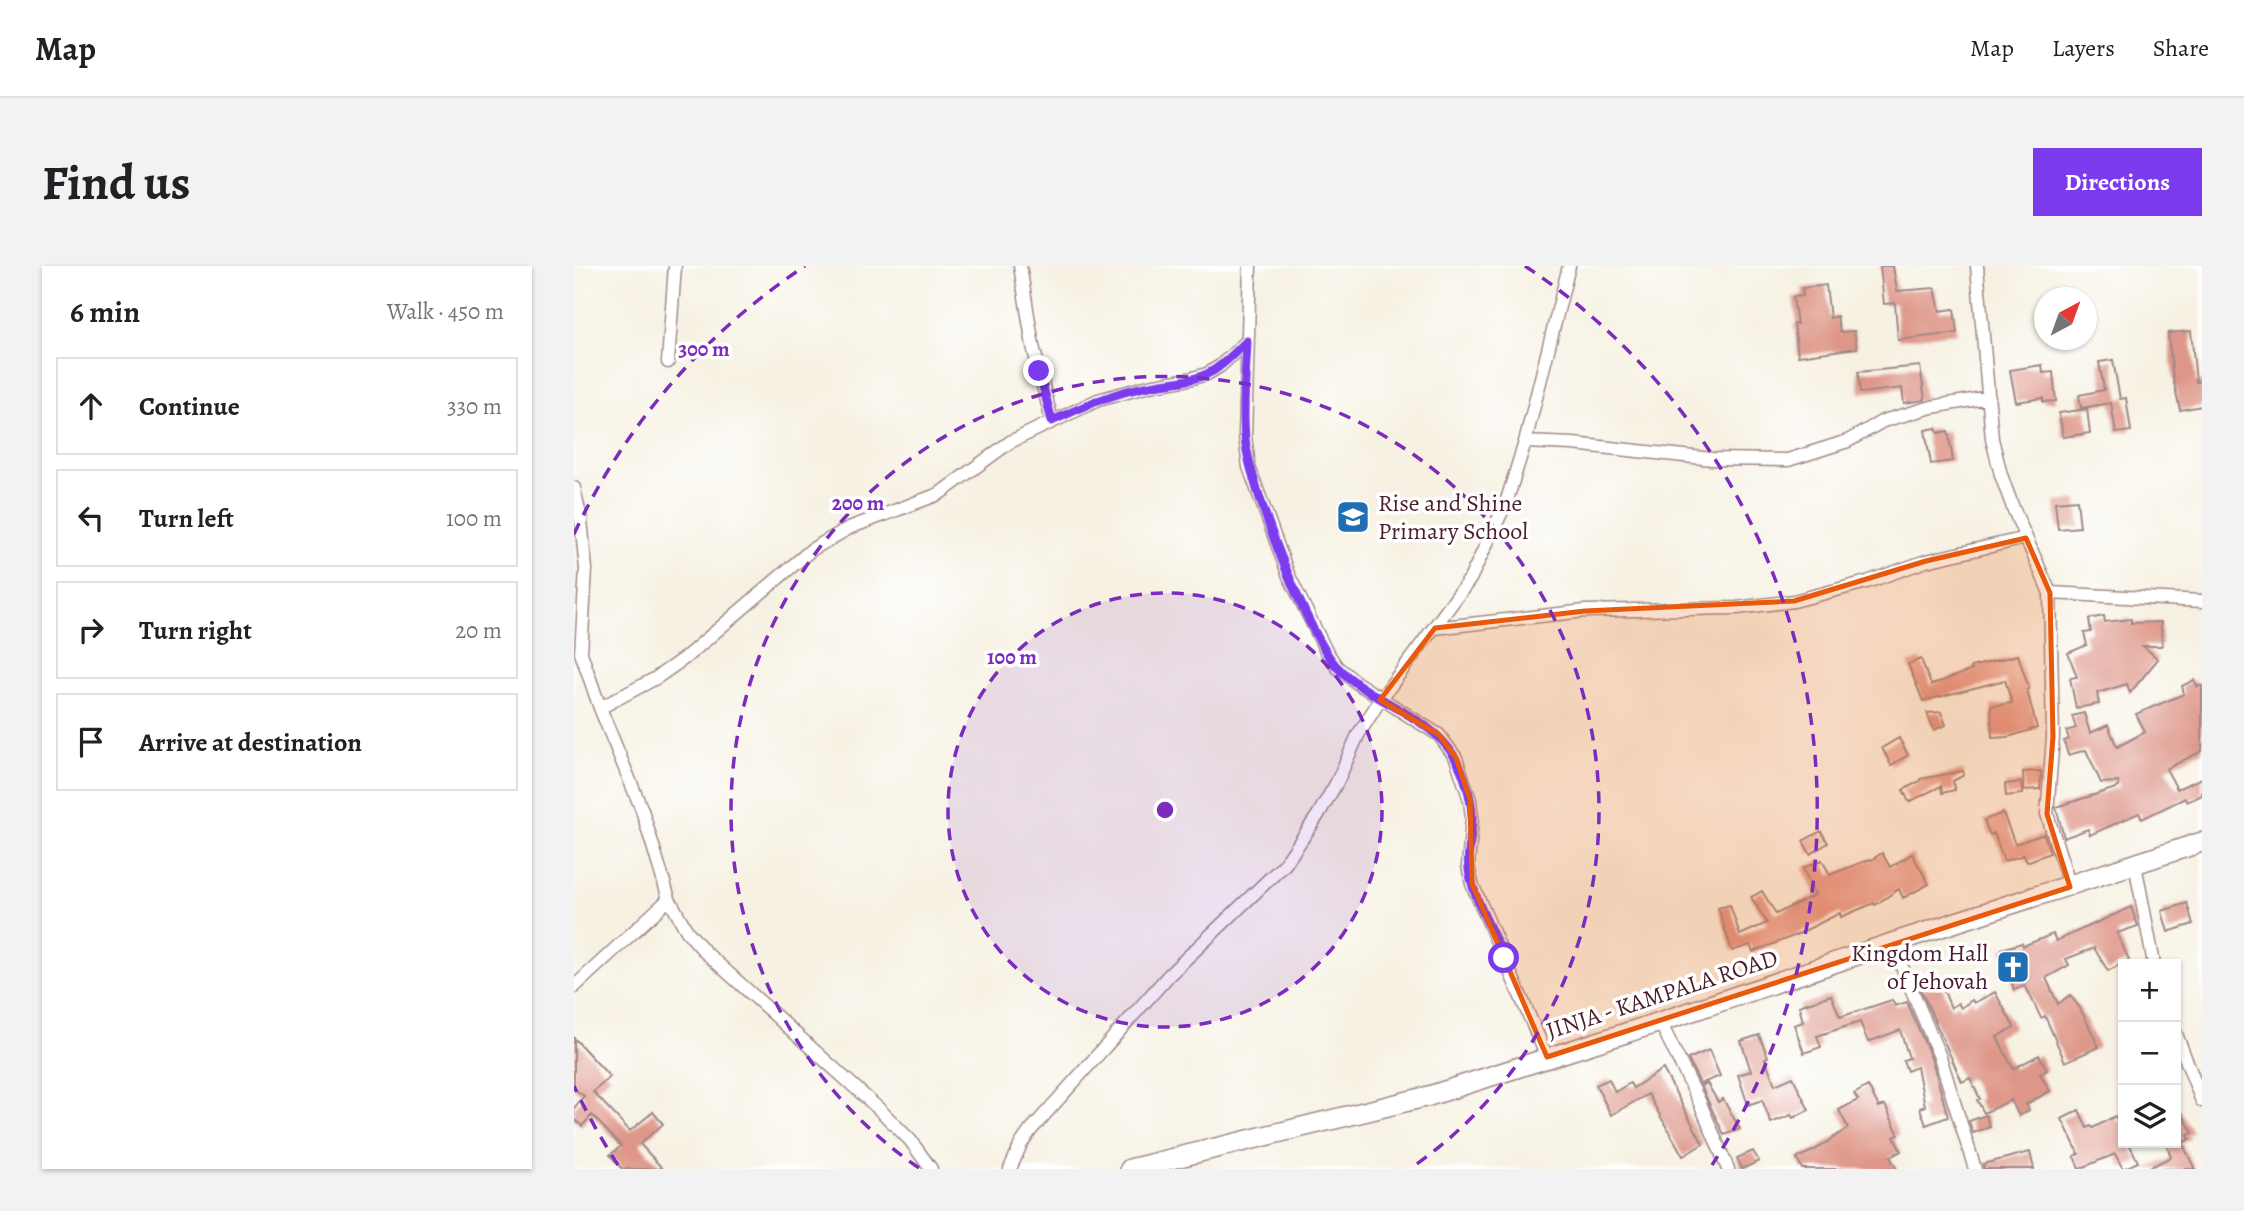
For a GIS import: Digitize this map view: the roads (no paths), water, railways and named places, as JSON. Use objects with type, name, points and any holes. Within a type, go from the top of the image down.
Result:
[{"type":"highway","name":"JINJA - KAMPALA ROAD","points":[[1130,1169],[1170,1164],[1429,1096],[2202,842]]},
{"type":"street","points":[[668,362],[675,266]]},
{"type":"street","points":[[1020,266],[1033,346],[1052,421]]},
{"type":"street","points":[[1250,266],[1245,436],[1250,467],[1288,574],[1315,631],[1337,667],[1380,700],[1439,736],[1455,758],[1470,800],[1472,818],[1468,866],[1472,884],[1547,1057]]},
{"type":"street","points":[[1010,1169],[1030,1131],[1170,975],[1284,864],[1318,815],[1337,782],[1358,735],[1380,700],[1469,579],[1506,503],[1525,442],[1569,266]]},
{"type":"street","points":[[1977,266],[1992,439],[2001,475],[2050,593],[2053,737],[2047,814],[2070,887]]},
{"type":"street","points":[[600,708],[656,678],[686,657],[811,551],[849,528],[939,494],[1010,443],[1098,400],[1208,374],[1247,341]]},
{"type":"street","points":[[1525,442],[1725,459],[1788,460],[1848,441],[1882,421],[1931,407],[1989,397]]},
{"type":"street","points":[[574,488],[581,520],[586,569],[578,652],[642,810],[669,899],[687,931],[705,952],[880,1110],[910,1140],[931,1169]]},
{"type":"street","points":[[1435,628],[1585,611],[1737,608],[1794,601],[1867,582],[1926,561],[2026,538]]},
{"type":"street","points":[[2050,593],[2202,601]]},
{"type":"street","points":[[2135,864],[2153,959]]},
{"type":"street","points":[[574,987],[669,899]]},
{"type":"street","points":[[1892,943],[1940,1057],[1975,1169]]},
{"type":"street","points":[[1660,1022],[1700,1103],[1728,1169]]},
{"type":"street","points":[[2181,1047],[2202,1101]]},
{"type":"place","name":"Rise and Shine Primary School","points":[[1353,517]]},
{"type":"place","name":"Kingdom Hall of Jehovah","points":[[2013,967]]}]
